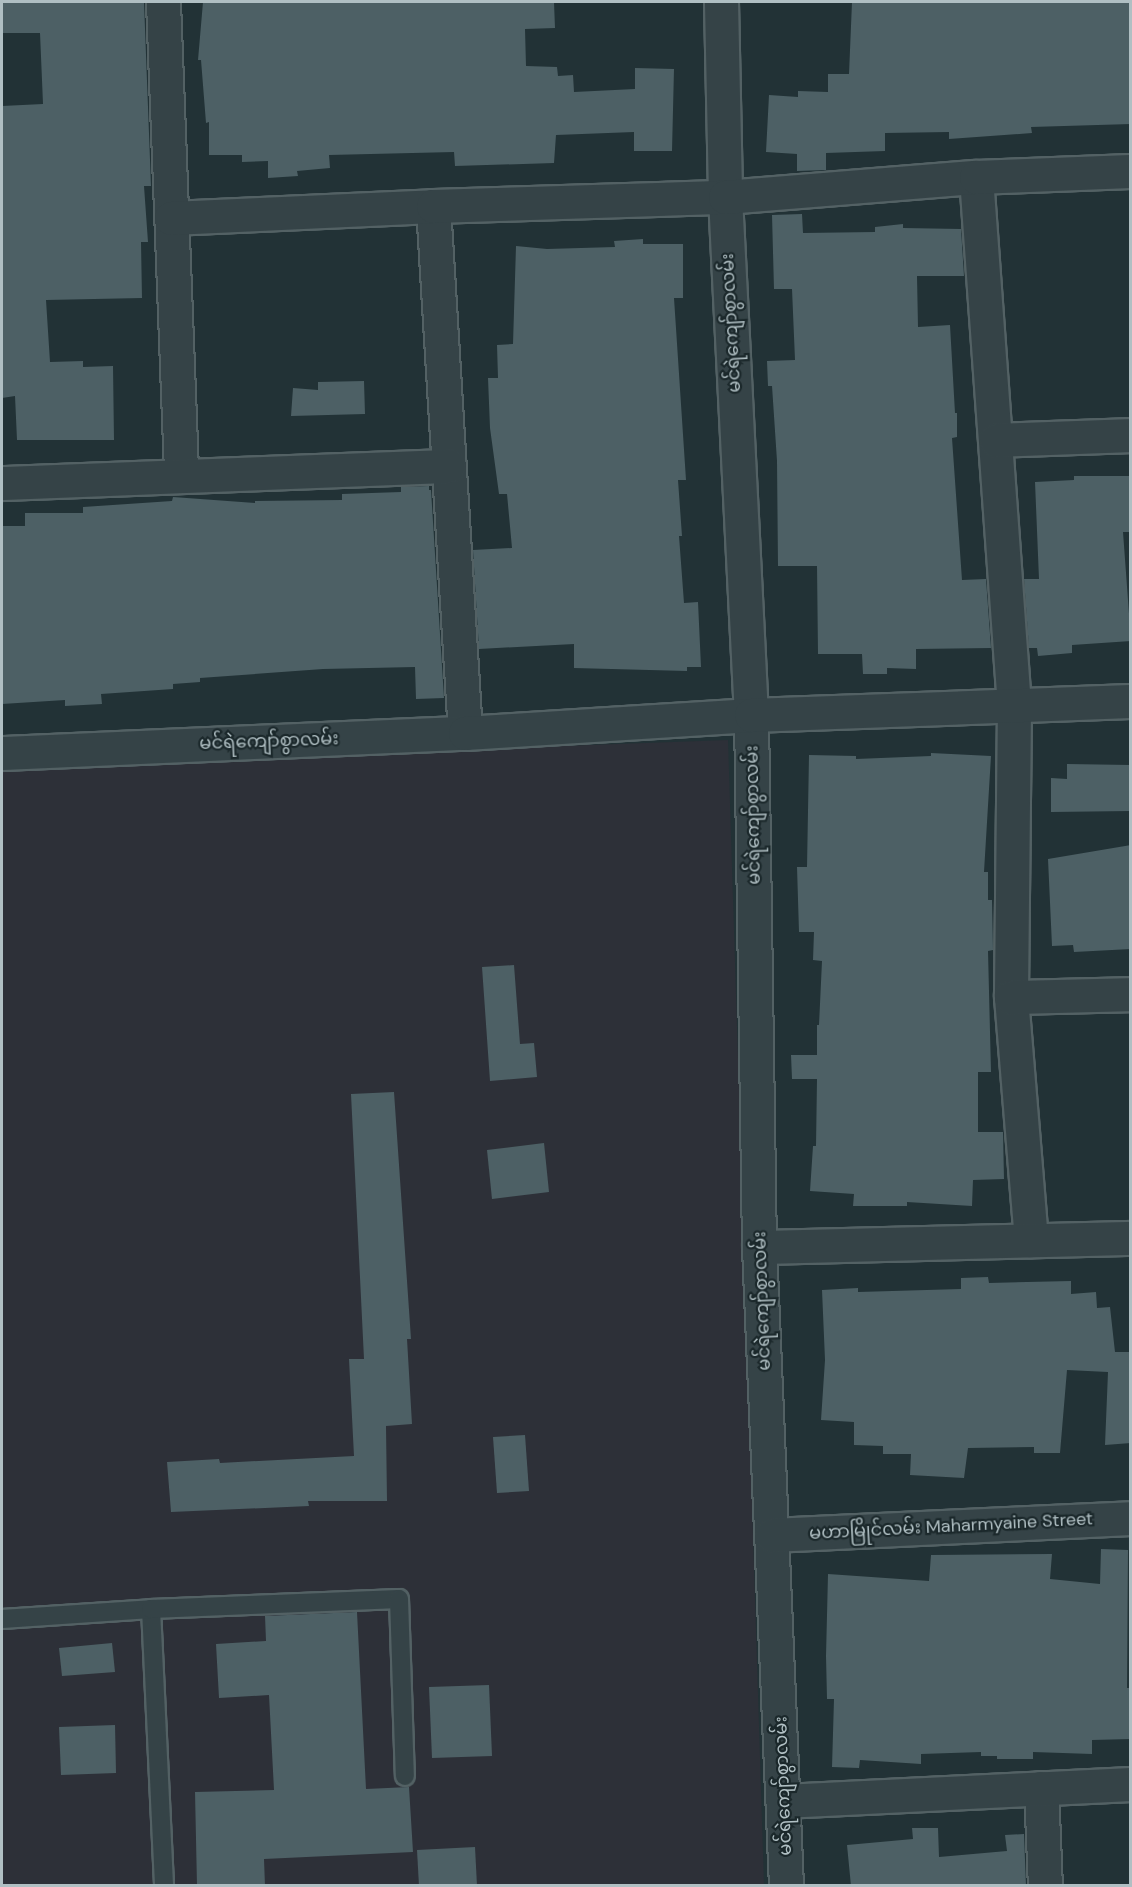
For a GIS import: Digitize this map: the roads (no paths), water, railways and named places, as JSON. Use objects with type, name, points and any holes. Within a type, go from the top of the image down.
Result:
[{"type":"street","points":[[163,2],[181,475]]},
{"type":"street","name":"မင်ရဲကျော်စွာလမ်း","points":[[721,2],[725,197],[751,715],[759,1247],[786,1886]]},
{"type":"street","points":[[171,218],[433,206],[725,197],[976,177],[1131,171]]},
{"type":"street","points":[[976,177],[1014,706],[1011,997],[1031,1240]]},
{"type":"street","points":[[433,206],[465,733]]},
{"type":"street","points":[[996,440],[1131,435]]},
{"type":"street","points":[[2,483],[449,466]]},
{"type":"street","name":"မင်ရဲကျော်စွာလမ်း","points":[[2,753],[465,733],[751,715],[1131,701]]},
{"type":"street","points":[[1011,997],[1131,994]]},
{"type":"street","points":[[759,1247],[1131,1238]]},
{"type":"street","name":"မဟာမြိုင်လမ်း Maharmyaine Street","points":[[772,1534],[1131,1518]]},
{"type":"street","points":[[784,1801],[1131,1784]]},
{"type":"street","points":[[1041,1788],[1046,1886]]},
{"type":"lane","points":[[2,1619],[151,1609],[399,1599],[405,1776]]},
{"type":"lane","points":[[151,1609],[164,1886]]}]
